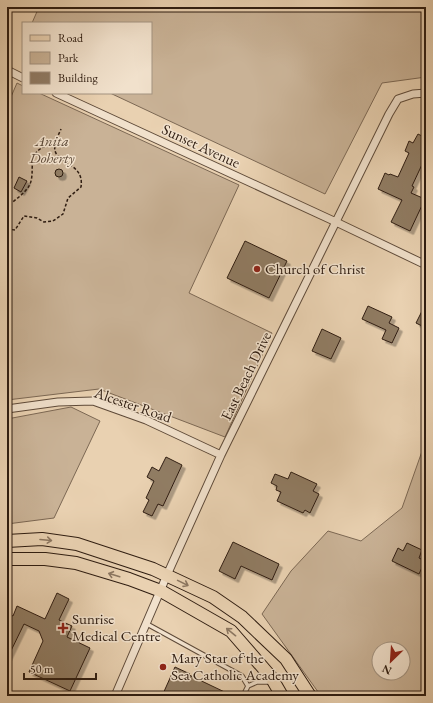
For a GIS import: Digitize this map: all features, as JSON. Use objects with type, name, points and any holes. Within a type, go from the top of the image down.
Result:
[{"type":"main road","points":[[7,541],[42,539],[77,544],[167,575],[213,597],[242,617],[286,659],[310,696]]},
{"type":"main road","points":[[7,559],[45,559],[76,563],[129,579],[161,591],[232,631],[274,682],[282,696]]},
{"type":"street","points":[[7,70],[22,78]]},
{"type":"street","name":"East Beach Drive","points":[[115,696],[167,575],[222,455],[389,114],[398,99],[414,94],[426,93]]},
{"type":"street","name":"Sunset Avenue","points":[[58,94],[426,265]]},
{"type":"street","name":"Alcester Road","points":[[7,409],[58,402],[93,401],[146,420],[222,455]]},
{"type":"lane","points":[[147,624],[242,676],[248,686]]},
{"type":"lane","points":[[243,696],[248,686],[257,682],[274,682]]},
{"type":"path","points":[[7,229],[14,230],[24,216],[37,218],[44,222],[52,221],[63,214],[68,198],[81,187],[82,181],[78,170],[60,159],[55,149],[55,143],[62,129]]},
{"type":"path","points":[[7,209],[29,186],[33,174],[32,162],[35,154],[41,148],[55,143]]},
{"type":"green space","points":[[39,7],[426,7],[426,77],[382,83],[325,194],[112,94],[152,94],[152,22],[32,22]]},
{"type":"green space","name":"Anita Doherty","points":[[17,83],[22,86],[22,94],[41,94],[239,185],[189,293],[272,333],[225,437],[99,389],[7,400],[7,106]]},
{"type":"green space","points":[[71,407],[100,421],[54,518],[7,524],[7,419]]},
{"type":"green space","points":[[426,440],[426,696],[321,696],[262,614],[291,571],[328,531],[361,541],[402,508]]},
{"type":"building","points":[[418,134],[426,138],[426,156],[412,186],[414,187],[411,193],[425,199],[410,231],[391,222],[402,200],[378,189],[385,173],[398,177],[409,153],[405,151],[409,141],[413,143]]},
{"type":"building","points":[[57,169],[61,169],[63,173],[61,177],[57,177],[55,175],[55,171]]},
{"type":"building","points":[[19,177],[27,181],[21,192],[14,188]]},
{"type":"building","name":"Church of Christ","points":[[245,241],[287,261],[269,298],[227,278]]},
{"type":"building","points":[[426,303],[426,328],[416,323]]},
{"type":"building","points":[[368,306],[392,317],[389,323],[399,328],[392,343],[382,339],[386,330],[362,319]]},
{"type":"building","points":[[322,329],[341,338],[331,359],[312,351]]},
{"type":"building","points":[[166,457],[182,465],[163,506],[158,504],[152,516],[143,512],[149,500],[146,498],[154,481],[147,477],[152,467],[159,471]]},
{"type":"building","points":[[291,472],[317,484],[313,491],[319,494],[310,513],[305,510],[303,513],[277,501],[281,492],[276,490],[277,486],[271,483],[275,474],[288,479]]},
{"type":"building","points":[[233,542],[279,564],[272,580],[241,566],[235,579],[219,571]]},
{"type":"building","points":[[407,543],[422,550],[419,558],[425,561],[419,574],[392,561],[398,548],[403,551]]},
{"type":"building","points":[[57,593],[69,599],[59,620],[72,626],[67,637],[90,648],[70,691],[29,672],[43,641],[39,631],[24,624],[7,659],[7,613],[13,616],[17,606],[45,619]]},
{"type":"building","points":[[175,667],[190,674],[189,675],[233,696],[162,696]]},
{"type":"place","name":"Church of Christ","points":[[257,269]]},
{"type":"place","name":"Sunrise Medical Centre","points":[[63,628]]},
{"type":"place","name":"Mary Star of the Sea Catholic Academy","points":[[163,667]]}]
